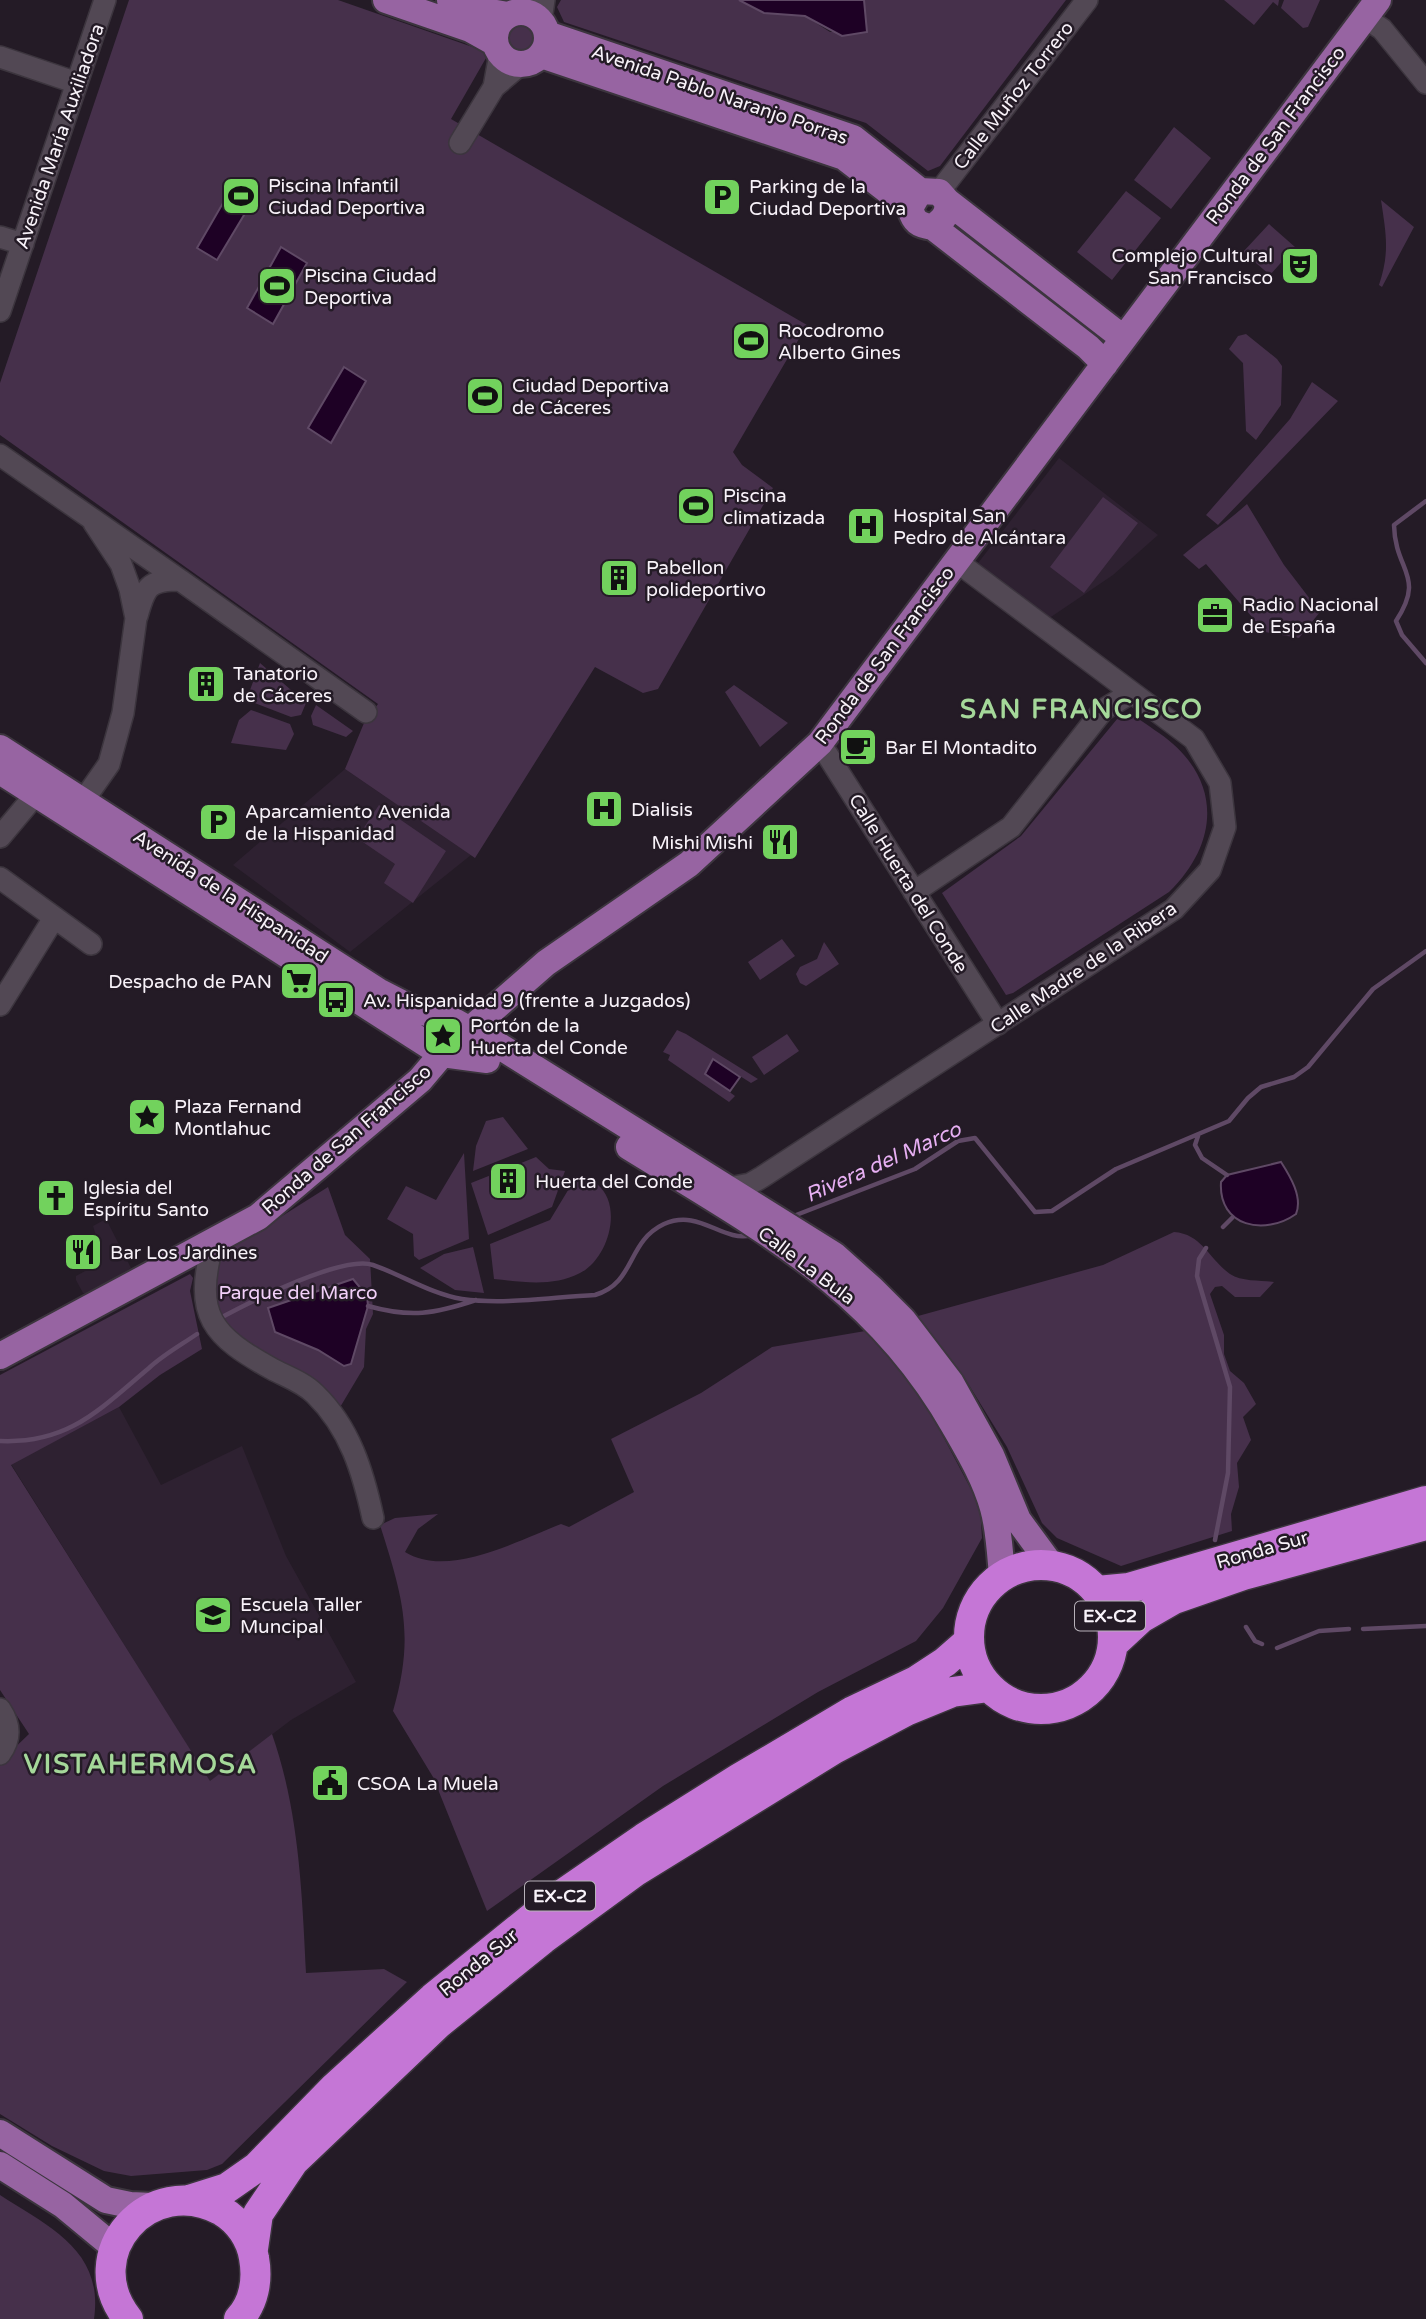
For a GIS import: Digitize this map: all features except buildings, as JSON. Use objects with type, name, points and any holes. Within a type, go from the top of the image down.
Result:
[{"type":"highway","name":"Ronda Sur","points":[[1097,1591],[1148,1583],[1426,1501]]},
{"type":"highway","name":"Ronda Sur","points":[[1113,1644],[1140,1618],[1174,1599],[1243,1575],[1426,1525]]},
{"type":"highway","points":[[989,1687],[979,1673],[969,1641],[970,1622],[976,1604],[987,1588],[1002,1576],[1026,1567],[1051,1565]]},
{"type":"highway","name":"EX-C2","points":[[989,1687],[1020,1706],[1056,1708],[1088,1692],[1101,1678],[1113,1644],[1113,1625],[1097,1591],[1084,1578],[1051,1565]]},
{"type":"highway","name":"Ronda Sur","points":[[189,2200],[227,2188],[257,2167],[335,2087],[433,1998],[554,1900],[644,1838],[738,1779],[853,1711],[916,1681],[945,1662],[969,1641]]},
{"type":"highway","name":"Ronda Sur","points":[[253,2249],[258,2214],[293,2162],[439,2024],[543,1939],[648,1863],[834,1749],[908,1710],[952,1692],[989,1687]]},
{"type":"highway","name":"EX-C2","points":[[153,2206],[189,2200],[210,2204],[228,2215],[243,2230],[253,2249],[256,2272],[254,2294],[239,2319]]},
{"type":"highway","points":[[118,2311],[111,2279],[115,2248],[130,2223],[153,2206]]},
{"type":"main road","name":"Avenida Pablo Naranjo Porras","points":[[386,0],[470,29],[525,30]]},
{"type":"main road","name":"Avenida Pablo Naranjo Porras","points":[[450,0],[844,157],[929,198],[1124,338]]},
{"type":"main road","name":"Ronda de San Francisco","points":[[0,1356],[214,1243],[258,1216],[420,1080],[476,1039],[546,963],[689,864],[820,743],[1371,8]]},
{"type":"main road","points":[[929,198],[913,219],[919,225],[933,227],[1088,347],[1105,364]]},
{"type":"main road","name":"Avenida de la Hispanidad","points":[[0,748],[77,808],[371,999],[476,1039]]},
{"type":"main road","name":"Avenida de la Hispanidad","points":[[0,771],[36,794],[77,808]]},
{"type":"main road","name":"Avenida de la Hispanidad","points":[[371,999],[476,1039]]},
{"type":"main road","name":"Calle La Bula","points":[[476,1039],[729,1188],[758,1217]]},
{"type":"main road","name":"Calle La Bula","points":[[476,1039],[758,1217],[834,1255],[902,1320],[986,1489],[993,1508],[1002,1576]]},
{"type":"main road","name":"Calle La Bula","points":[[917,1354],[972,1419],[1018,1520],[1051,1565]]},
{"type":"main road","points":[[0,2133],[106,2200],[153,2206]]},
{"type":"main road","points":[[0,2165],[63,2205],[115,2248]]},
{"type":"street","name":"Avenida María Auxiliadora","points":[[0,312],[14,250],[75,90],[105,0]]},
{"type":"street","name":"Calle Muñoz Torrero","points":[[929,198],[1087,0]]},
{"type":"street","points":[[1371,8],[1382,29],[1426,83]]},
{"type":"street","points":[[460,144],[525,30]]},
{"type":"street","points":[[0,57],[75,90]]},
{"type":"street","points":[[0,72],[75,90]]},
{"type":"street","points":[[0,237],[14,250]]},
{"type":"street","points":[[0,455],[165,575],[366,712]]},
{"type":"street","points":[[94,523],[127,572],[136,618]]},
{"type":"street","name":"Calle Madre de la Ribera","points":[[729,1188],[757,1180],[1174,909],[1210,870],[1225,827],[1220,783],[1194,739],[956,561]]},
{"type":"street","points":[[127,572],[165,575]]},
{"type":"street","points":[[77,808],[109,764],[123,713],[136,618],[149,586],[165,575]]},
{"type":"street","points":[[914,892],[1011,827],[1103,710],[1130,693]]},
{"type":"street","name":"Calle Huerta del Conde","points":[[820,743],[998,1024]]},
{"type":"street","points":[[0,837],[36,794]]},
{"type":"street","points":[[0,878],[90,944]]},
{"type":"street","points":[[0,1005],[54,918]]},
{"type":"street","points":[[214,1243],[205,1293],[219,1334],[240,1351],[312,1391],[326,1405],[360,1464],[372,1514]]},
{"type":"street","points":[[0,1341],[28,1342]]},
{"type":"street","points":[[0,1709],[9,1728],[8,1741],[0,1754]]},
{"type":"shaded area","points":[[739,0],[864,0],[867,32],[842,36],[805,16],[764,13]]},
{"type":"shaded area","points":[[223,203],[244,215],[217,260],[197,248]]},
{"type":"shaded area","name":"Piscina Ciudad Deportiva","points":[[281,247],[307,263],[273,324],[247,308]]},
{"type":"shaded area","points":[[344,367],[366,381],[331,443],[308,428]]},
{"type":"shaded area","points":[[1059,458],[1158,535],[1113,575],[1045,621],[975,567]]},
{"type":"shaded area","points":[[345,769],[471,855],[350,952],[233,865]]},
{"type":"shaded area","points":[[713,1059],[740,1077],[730,1091],[705,1074]]},
{"type":"shaded area","points":[[1281,1162],[1297,1194],[1296,1214],[1271,1225],[1246,1223],[1235,1218],[1222,1197],[1221,1182],[1227,1175]]},
{"type":"shaded area","points":[[106,1219],[131,1268],[105,1286],[88,1294],[83,1293],[76,1276],[87,1270],[81,1259],[84,1247],[97,1239],[93,1226]]},
{"type":"shaded area","points":[[353,1279],[367,1296],[368,1306],[351,1364],[344,1366],[318,1350],[275,1332],[268,1308]]},
{"type":"shaded area","name":"Escuela Taller Muncipal","points":[[119,1407],[161,1485],[242,1446],[286,1556],[356,1682],[291,1720],[210,1782],[11,1464]]},
{"type":"green space","name":"Ciudad Deportiva de Cáceres","points":[[129,0],[338,0],[484,51],[486,58],[451,119],[807,325],[733,452],[742,465],[773,488],[658,689],[643,693],[595,667],[475,858],[345,769],[364,723],[378,704],[0,435],[0,383]]},
{"type":"green space","points":[[561,0],[739,0],[764,13],[805,16],[830,32],[867,32],[864,0],[1066,0],[940,166],[928,171],[866,123],[564,22],[557,7]]},
{"type":"green space","points":[[1224,0],[1279,0],[1278,6],[1273,2],[1254,25]]},
{"type":"green space","points":[[1284,0],[1320,0],[1308,27],[1303,28],[1281,8]]},
{"type":"green space","points":[[522,20],[534,24],[538,36],[534,48],[522,52],[510,48],[506,36],[510,24]]},
{"type":"green space","points":[[1174,127],[1211,158],[1171,209],[1134,180]]},
{"type":"green space","points":[[1126,191],[1161,218],[1112,280],[1077,252]]},
{"type":"green space","points":[[1381,200],[1414,227],[1382,287],[1379,285],[1385,263],[1386,243]]},
{"type":"green space","points":[[1269,224],[1295,247],[1270,275],[1243,252]]},
{"type":"green space","points":[[1246,334],[1282,366],[1281,405],[1256,440],[1246,431],[1243,363],[1229,349],[1238,336]]},
{"type":"green space","points":[[1312,382],[1338,401],[1218,525],[1206,515],[1290,419]]},
{"type":"green space","points":[[1103,497],[1138,523],[1084,593],[1050,567]]},
{"type":"green space","points":[[1247,504],[1284,565],[1320,612],[1299,638],[1265,632],[1206,564],[1199,569],[1183,555]]},
{"type":"green space","points":[[260,663],[306,703],[301,715],[291,717],[252,702],[250,690]]},
{"type":"green space","points":[[734,685],[788,723],[760,747],[725,692]]},
{"type":"green space","points":[[316,705],[353,731],[346,737],[313,725],[311,716]]},
{"type":"green space","points":[[251,710],[290,724],[294,734],[286,750],[231,743],[239,720]]},
{"type":"green space","points":[[1122,713],[1137,718],[1159,733],[1179,750],[1194,769],[1203,788],[1207,809],[1199,851],[1169,892],[1006,995],[942,893],[1021,836]]},
{"type":"green space","points":[[379,805],[446,851],[413,903],[384,883],[395,864],[357,838]]},
{"type":"green space","points":[[782,939],[795,956],[760,980],[748,962]]},
{"type":"green space","points":[[824,942],[839,964],[806,986],[800,983],[796,974],[800,967],[817,959]]},
{"type":"green space","points":[[677,1030],[758,1079],[751,1083],[713,1059],[705,1074],[735,1096],[729,1102],[668,1060],[670,1055],[663,1052]]},
{"type":"green space","points":[[787,1034],[799,1051],[764,1075],[752,1057]]},
{"type":"green space","points":[[503,1117],[528,1149],[473,1171],[476,1146],[486,1121]]},
{"type":"green space","points":[[464,1153],[469,1239],[419,1260],[414,1256],[413,1234],[387,1219],[406,1186],[436,1200]]},
{"type":"green space","points":[[536,1157],[549,1169],[565,1171],[552,1207],[488,1235],[471,1183]]},
{"type":"green space","points":[[576,1177],[597,1184],[610,1205],[609,1232],[605,1244],[590,1266],[570,1277],[549,1282],[494,1279],[490,1244],[550,1220]]},
{"type":"green space","name":"Parque del Marco","points":[[328,1187],[345,1235],[370,1259],[373,1314],[366,1329],[364,1367],[339,1409],[270,1364],[236,1336],[224,1322],[217,1307],[215,1293],[216,1273],[222,1254]]},
{"type":"green space","points":[[1174,1232],[1192,1237],[1235,1277],[1274,1282],[1260,1297],[1235,1297],[1222,1286],[1215,1287],[1210,1294],[1224,1335],[1224,1354],[1230,1371],[1244,1383],[1256,1404],[1243,1417],[1251,1440],[1237,1463],[1239,1487],[1231,1514],[1232,1531],[1121,1566],[1057,1538],[1042,1523],[1007,1447],[964,1377],[918,1316],[1103,1265]]},
{"type":"green space","points":[[473,1247],[484,1293],[455,1290],[420,1268],[444,1254]]},
{"type":"green space","points":[[190,1274],[193,1278],[190,1291],[202,1349],[160,1375],[119,1407],[11,1465],[210,1781],[272,1734],[294,1822],[301,1882],[306,1973],[384,1969],[407,1982],[222,2164],[207,2170],[131,2176],[104,2171],[52,2146],[0,2114],[0,1762],[29,1734],[0,1690],[0,1375]]},
{"type":"green space","points":[[871,1330],[921,1395],[980,1506],[982,1538],[943,1608],[916,1641],[818,1692],[663,1786],[487,1911],[433,1777],[393,1711],[400,1684],[405,1638],[400,1596],[380,1525],[395,1518],[438,1514],[418,1529],[405,1552],[422,1559],[442,1561],[483,1554],[561,1524],[569,1527],[634,1492],[611,1439],[701,1393],[772,1347]]},
{"type":"green space","points":[[0,2195],[54,2230],[82,2258],[95,2295],[94,2319],[0,2319]]},
{"type":"waterway","name":"Rivera del Marco","points":[[1426,501],[1394,525],[1399,553],[1409,583],[1405,606],[1396,621],[1402,635],[1426,663]]},
{"type":"waterway","name":"Rivera del Marco","points":[[791,1217],[915,1169],[958,1141],[975,1138],[1035,1212],[1052,1211],[1116,1169],[1229,1121],[1261,1087],[1294,1077],[1308,1067],[1373,989],[1426,951]]},
{"type":"waterway","points":[[1198,1136],[1195,1145],[1202,1158],[1227,1175]]},
{"type":"waterway","points":[[1223,1227],[1232,1218]]},
{"type":"waterway","name":"Rivera del Marco","points":[[224,1316],[298,1281],[359,1264],[373,1265],[439,1293],[462,1299],[512,1301],[595,1295],[618,1281],[643,1241],[664,1224],[689,1220],[731,1234],[752,1235]]},
{"type":"waterway","points":[[1206,1248],[1199,1259],[1197,1276],[1230,1387],[1228,1473],[1215,1540]]},
{"type":"waterway","name":"Rivera del Marco","points":[[368,1306],[397,1312],[422,1313],[476,1300]]},
{"type":"waterway","name":"Rivera del Marco","points":[[0,1441],[46,1437],[82,1421],[160,1359],[197,1334]]},
{"type":"waterway","points":[[1363,1629],[1426,1626]]},
{"type":"waterway","points":[[1246,1627],[1255,1641],[1262,1644]]},
{"type":"waterway","points":[[1277,1648],[1319,1631],[1349,1629]]},
{"type":"place","name":"Piscina Infantil Ciudad Deportiva","points":[[241,196]]},
{"type":"place","name":"Parking de la Ciudad Deportiva","points":[[722,197]]},
{"type":"place","name":"Complejo Cultural San Francisco","points":[[1300,266]]},
{"type":"place","name":"Piscina Ciudad Deportiva","points":[[277,286]]},
{"type":"place","name":"Rocodromo Alberto Gines","points":[[751,341]]},
{"type":"place","name":"Ciudad Deportiva de Cáceres","points":[[485,396]]},
{"type":"place","name":"Piscina climatizada","points":[[696,506]]},
{"type":"place","name":"Hospital San Pedro de Alcántara","points":[[866,526]]},
{"type":"place","name":"Pabellon polideportivo","points":[[619,578]]},
{"type":"place","name":"Radio Nacional de España","points":[[1215,615]]},
{"type":"place","name":"Tanatorio de Cáceres","points":[[206,684]]},
{"type":"place","name":"Bar El Montadito","points":[[858,747]]},
{"type":"place","name":"Dialisis","points":[[604,809]]},
{"type":"place","name":"Aparcamiento Avenida de la Hispanidad","points":[[218,822]]},
{"type":"place","name":"Mishi Mishi","points":[[780,842]]},
{"type":"place","name":"Despacho de PAN","points":[[299,981]]},
{"type":"place","name":"Av. Hispanidad 9 (frente a Juzgados)","points":[[336,1000]]},
{"type":"place","name":"Portón de la Huerta del Conde","points":[[443,1036]]},
{"type":"place","name":"Plaza Fernand Montlahuc","points":[[147,1117]]},
{"type":"place","name":"Huerta del Conde","points":[[508,1181]]},
{"type":"place","name":"Iglesia del Espíritu Santo","points":[[56,1198]]},
{"type":"place","name":"Bar Los Jardines","points":[[83,1252]]},
{"type":"place","name":"Escuela Taller Muncipal","points":[[213,1615]]},
{"type":"place","name":"CSOA La Muela","points":[[330,1783]]},
{"type":"district","name":"SAN FRANCISCO","points":[[1082,709]]},
{"type":"district","name":"VISTAHERMOSA","points":[[141,1764]]}]
